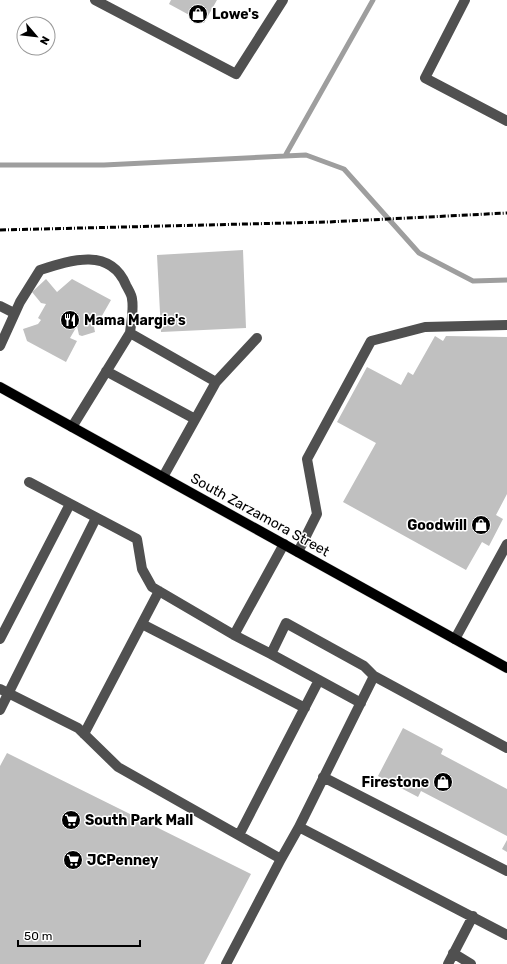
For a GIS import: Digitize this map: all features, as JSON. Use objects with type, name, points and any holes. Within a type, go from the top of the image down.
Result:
[{"type":"main road","name":"South Zarzamora Street","points":[[0,387],[507,668]]},
{"type":"lane","points":[[95,0],[236,74],[283,0]]},
{"type":"lane","points":[[465,0],[425,78],[507,121]]},
{"type":"lane","points":[[0,346],[14,313],[40,270],[63,262],[83,259],[108,263],[121,274],[132,299],[130,333],[72,427]]},
{"type":"lane","points":[[0,306],[14,313]]},
{"type":"lane","points":[[298,552],[317,514],[307,459],[371,341],[425,327],[507,325]]},
{"type":"lane","points":[[130,333],[216,382]]},
{"type":"lane","points":[[163,477],[216,382],[257,338]]},
{"type":"lane","points":[[106,371],[195,420]]},
{"type":"lane","points":[[29,482],[137,540],[142,569],[152,587],[234,635],[361,703]]},
{"type":"lane","points":[[0,639],[70,504]]},
{"type":"lane","points":[[0,710],[4,691],[96,518]]},
{"type":"lane","points":[[234,635],[284,544]]},
{"type":"lane","points":[[455,639],[507,544]]},
{"type":"lane","points":[[84,734],[159,591]]},
{"type":"lane","points":[[271,654],[286,622],[364,666],[374,676],[507,748]]},
{"type":"lane","points":[[142,624],[305,708]]},
{"type":"lane","points":[[226,964],[374,676]]},
{"type":"lane","points":[[239,835],[319,680]]},
{"type":"lane","points":[[4,691],[78,728],[118,767],[281,859]]},
{"type":"lane","points":[[323,777],[507,871]]},
{"type":"lane","points":[[298,826],[507,935]]},
{"type":"lane","points":[[448,964],[473,916]]},
{"type":"lane","points":[[454,953],[471,964]]},
{"type":"building","name":"Lowe's","points":[[171,0],[217,0],[204,23],[169,4]]},
{"type":"building","points":[[243,250],[246,328],[161,332],[157,255]]},
{"type":"building","name":"Mama Margie's","points":[[46,279],[57,292],[72,279],[111,300],[99,321],[93,322],[95,332],[82,336],[79,335],[77,326],[70,338],[77,341],[66,362],[27,341],[23,329],[38,324],[41,320],[38,318],[46,304],[41,303],[32,292]]},
{"type":"building","points":[[435,336],[443,341],[446,336],[507,337],[507,494],[496,515],[503,519],[489,546],[482,542],[466,570],[343,502],[376,443],[337,422],[367,367],[401,385],[408,372],[413,375]]},
{"type":"building","name":"Firestone","points":[[403,728],[443,749],[441,754],[507,789],[507,836],[421,791],[418,797],[378,776]]},
{"type":"building","name":"South Park Mall","points":[[7,753],[251,874],[204,964],[0,964],[0,766]]},
{"type":"building","points":[[507,840],[507,852],[502,849]]},
{"type":"waterway","points":[[285,156],[373,0]]},
{"type":"waterway","points":[[0,165],[104,165],[306,155],[344,169],[419,253],[473,281],[507,280]]},
{"type":"railway","points":[[0,230],[328,222],[507,213]]},
{"type":"place","name":"Lowe's","points":[[198,14]]},
{"type":"place","name":"Mama Margie's","points":[[70,320]]},
{"type":"place","name":"Goodwill","points":[[481,525]]},
{"type":"place","name":"Firestone","points":[[443,782]]},
{"type":"place","name":"South Park Mall","points":[[71,820]]},
{"type":"place","name":"JCPenney","points":[[73,860]]}]
